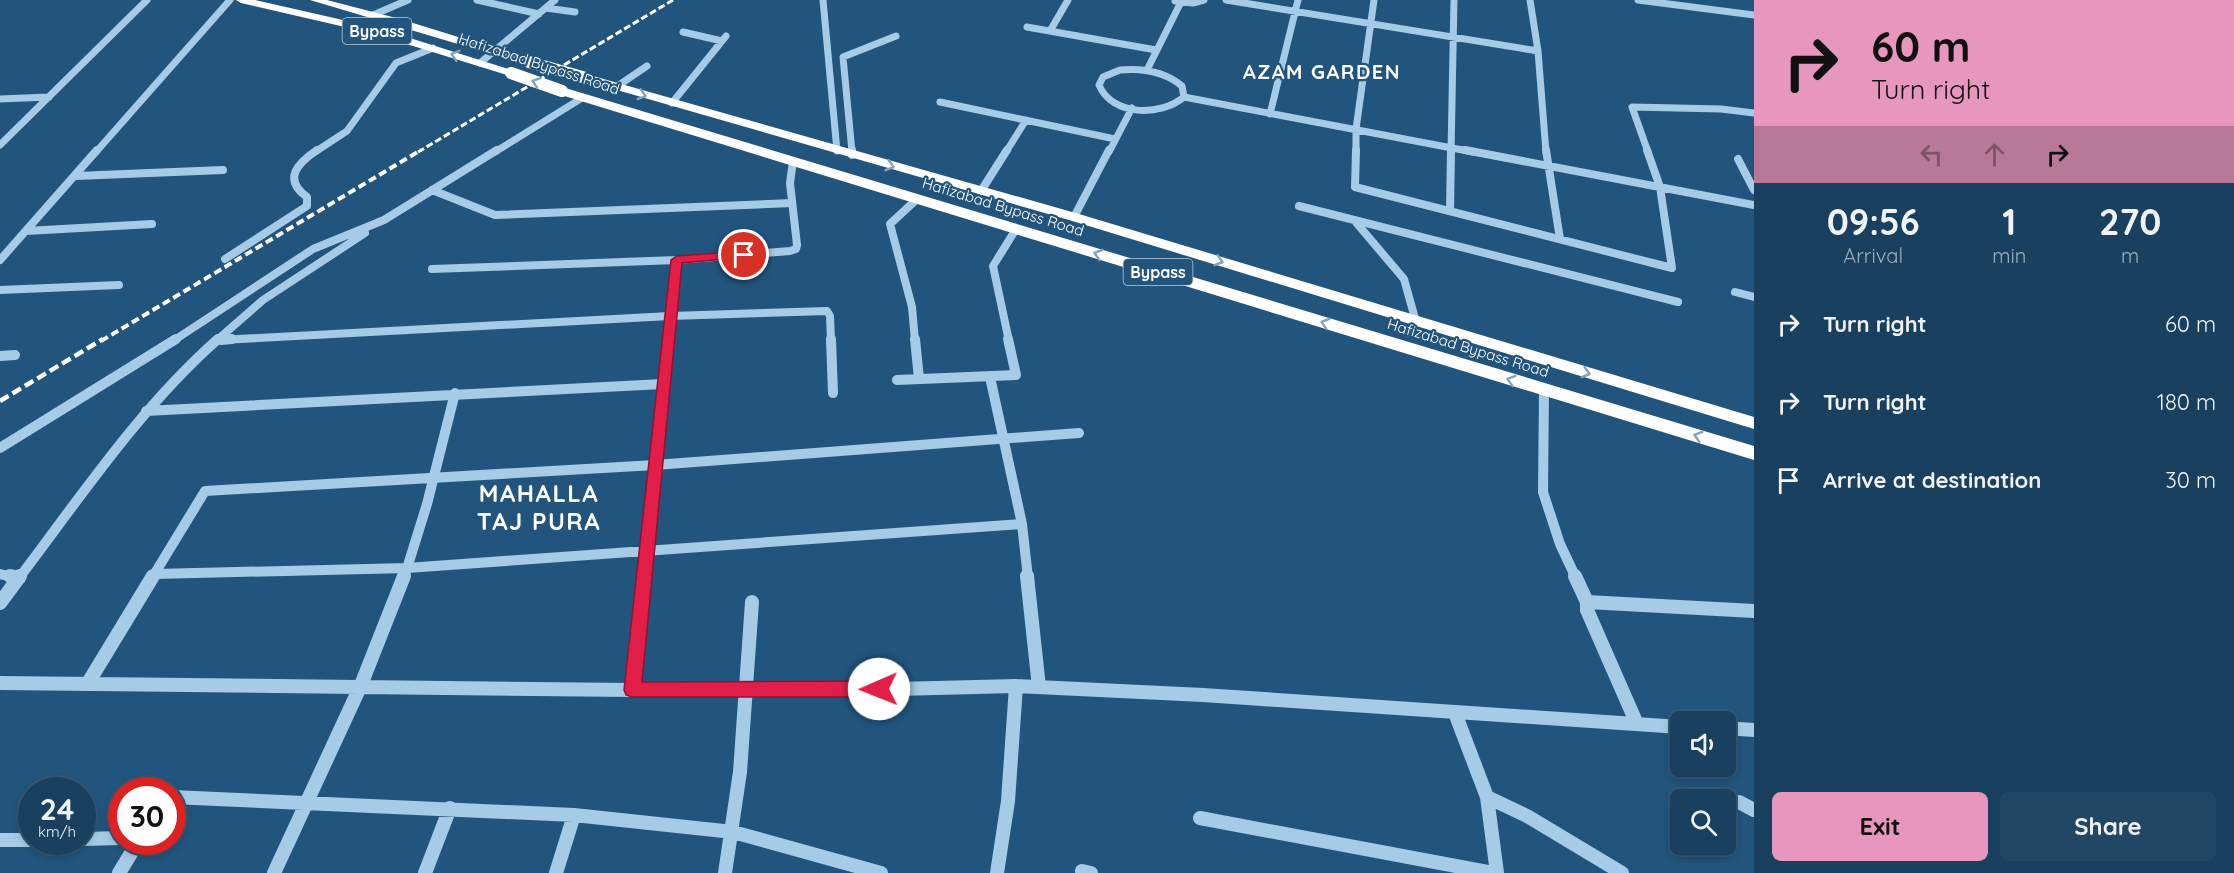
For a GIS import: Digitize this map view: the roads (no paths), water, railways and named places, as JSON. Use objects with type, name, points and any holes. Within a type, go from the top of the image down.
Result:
[{"type":"highway","name":"Hafizabad Bypass Road","points":[[241,0],[321,16],[433,48],[582,98],[1754,453]]},
{"type":"highway","name":"Hafizabad Bypass Road","points":[[315,0],[332,2],[529,62],[1074,217],[1754,423]]},
{"type":"street","points":[[0,145],[4,137],[49,97],[147,0]]},
{"type":"street","points":[[0,260],[230,0]]},
{"type":"street","points":[[373,15],[408,0]]},
{"type":"street","points":[[477,0],[539,14]]},
{"type":"street","points":[[480,63],[555,0]]},
{"type":"street","points":[[823,0],[837,151]]},
{"type":"street","points":[[1050,31],[1068,0]]},
{"type":"street","points":[[1147,70],[1177,1],[1193,3],[1204,0]]},
{"type":"street","points":[[1226,0],[1538,51]]},
{"type":"street","points":[[1270,114],[1298,0]]},
{"type":"street","points":[[1374,0],[1356,129],[1356,187],[1672,268],[1660,187],[1632,107],[1720,109],[1754,113]]},
{"type":"street","points":[[1450,211],[1453,148],[1454,0]]},
{"type":"street","points":[[1530,0],[1538,51],[1548,166],[1560,239]]},
{"type":"street","points":[[1638,0],[1754,15]]},
{"type":"street","points":[[1686,0],[1699,8]]},
{"type":"street","points":[[546,8],[574,12]]},
{"type":"street","points":[[1027,27],[1156,50]]},
{"type":"street","points":[[672,103],[724,38],[683,32]]},
{"type":"street","points":[[852,155],[843,57],[896,36]]},
{"type":"street","points":[[225,259],[307,206],[307,197],[295,187],[294,178],[300,161],[338,140],[396,63],[433,48]]},
{"type":"street","points":[[616,87],[647,66]]},
{"type":"street","points":[[1120,70],[1147,70],[1167,75],[1178,82],[1184,89],[1184,97],[1178,104],[1165,109],[1132,108],[1116,104],[1105,96],[1099,88],[1100,81],[1120,70]]},
{"type":"street","points":[[0,99],[49,97]]},
{"type":"street","points":[[1184,97],[1754,205]]},
{"type":"street","points":[[0,603],[146,411],[191,363],[221,340],[263,300],[384,220],[582,98]]},
{"type":"street","points":[[940,102],[1115,139]]},
{"type":"street","points":[[1074,217],[1132,108]]},
{"type":"street","points":[[981,191],[1026,120]]},
{"type":"street","points":[[1738,159],[1754,190]]},
{"type":"street","points":[[432,269],[677,260],[790,251],[796,249],[790,183],[793,161]]},
{"type":"street","points":[[75,176],[223,170]]},
{"type":"street","points":[[432,190],[495,215],[792,203]]},
{"type":"street","points":[[917,199],[890,224],[912,307],[919,379]]},
{"type":"street","points":[[1299,206],[1678,303]]},
{"type":"street","points":[[0,448],[204,322],[313,249],[384,220]]},
{"type":"street","points":[[1354,220],[1404,279],[1416,322]]},
{"type":"street","points":[[26,231],[152,224]]},
{"type":"street","points":[[897,380],[1016,375],[993,266],[1016,229]]},
{"type":"street","points":[[632,690],[677,260]]},
{"type":"street","points":[[0,290],[119,285]]},
{"type":"street","points":[[1735,292],[1754,297]]},
{"type":"street","points":[[221,340],[670,316],[827,311],[830,316],[833,393]]},
{"type":"street","points":[[0,356],[15,355]]},
{"type":"street","points":[[990,377],[1022,524],[1039,687]]},
{"type":"street","points":[[146,411],[455,393],[663,384]]},
{"type":"street","points":[[1544,390],[1543,492],[1560,544],[1587,602],[1587,610],[1637,724]]},
{"type":"street","points":[[274,873],[360,686],[407,568],[435,478],[455,393]]},
{"type":"street","points":[[88,683],[205,491],[655,465],[1078,433]]},
{"type":"street","points":[[155,574],[407,568],[1022,524]]},
{"type":"street","points":[[0,574],[19,578]]},
{"type":"street","points":[[724,873],[733,832],[747,689],[752,602]]},
{"type":"street","points":[[1587,602],[1754,611]]},
{"type":"street","points":[[0,683],[632,690],[856,690],[1016,686],[1203,695],[1670,726]]},
{"type":"street","points":[[997,873],[1008,801],[1016,686]]},
{"type":"street","points":[[1200,818],[1495,873],[1488,797],[1455,713]]},
{"type":"street","points":[[1736,729],[1754,730]]},
{"type":"street","points":[[186,796],[574,815],[733,832],[881,873]]},
{"type":"street","points":[[1488,797],[1527,816],[1622,873]]},
{"type":"street","points":[[1739,802],[1754,810]]},
{"type":"street","points":[[425,873],[450,808]]},
{"type":"street","points":[[556,873],[574,815]]},
{"type":"street","points":[[0,840],[18,840]]},
{"type":"street","points":[[119,873],[130,855]]},
{"type":"railway","points":[[418,152],[673,0]]},
{"type":"railway","points":[[101,341],[421,150]]},
{"type":"railway","points":[[0,401],[103,339]]},
{"type":"district","name":"AZAM GARDEN","points":[[1322,72]]},
{"type":"district","name":"MAHALLA TAJ PURA","points":[[539,508]]}]
